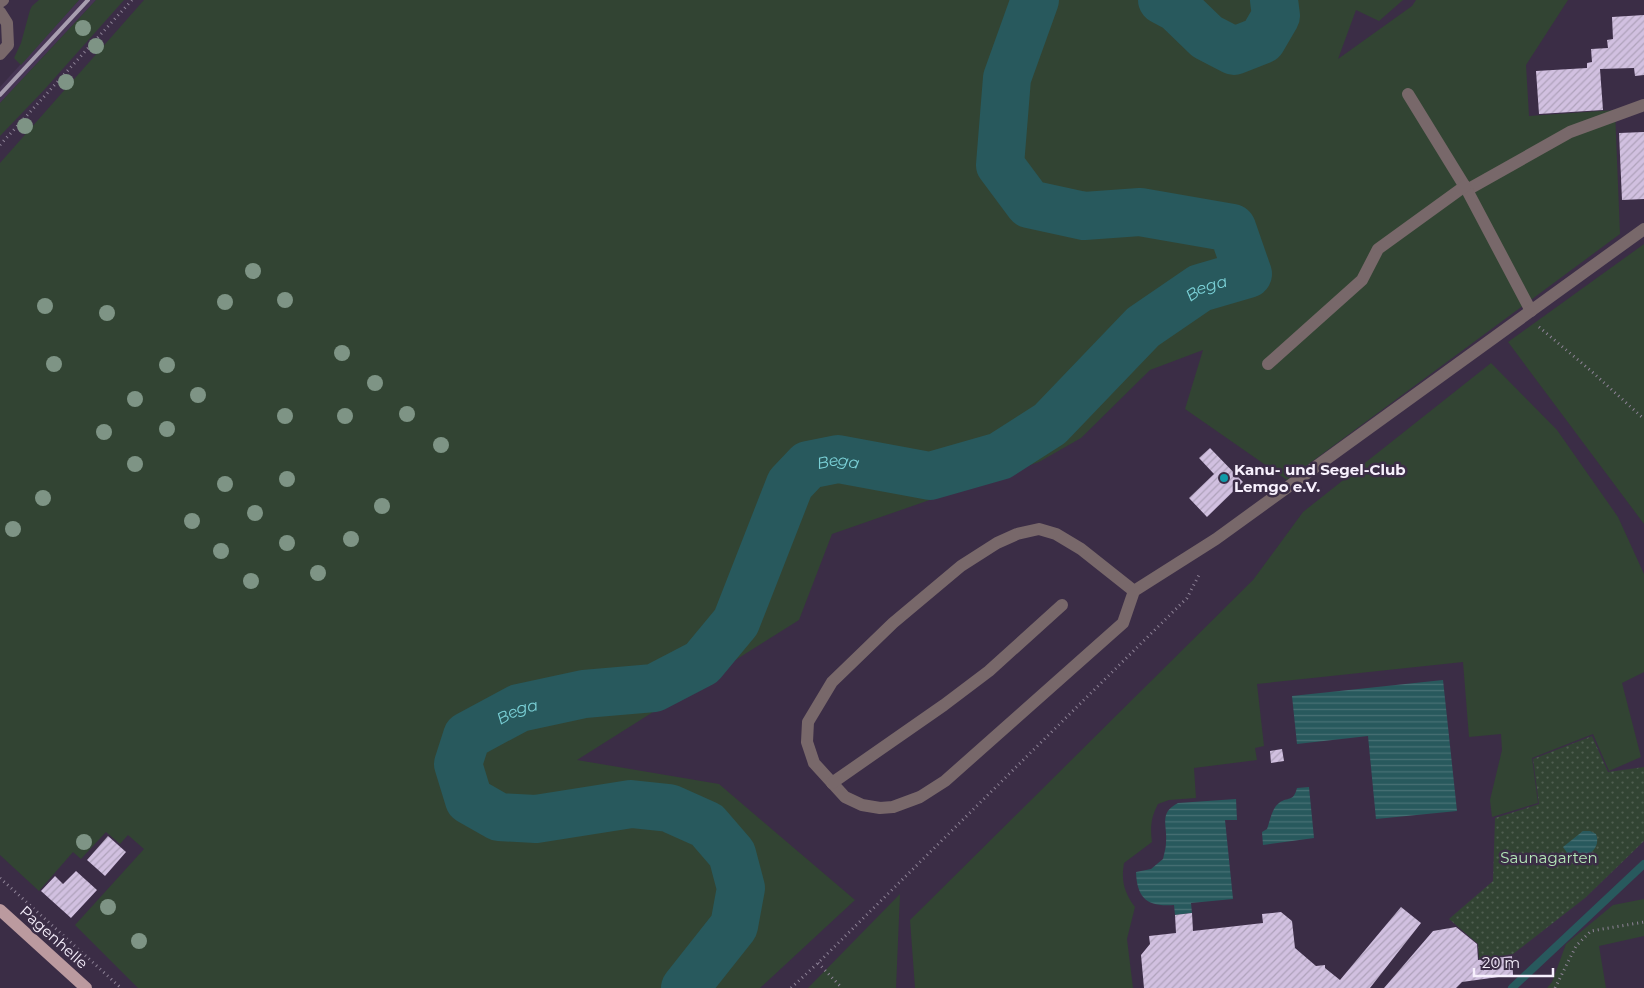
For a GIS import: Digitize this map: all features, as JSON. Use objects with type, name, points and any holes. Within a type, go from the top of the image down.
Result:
[{"type":"main road","name":"Pagenhelle","points":[[0,910],[80,986]]},
{"type":"lane","points":[[0,12],[7,23],[8,45],[0,54]]},
{"type":"lane","points":[[1408,94],[1466,188],[1528,314]]},
{"type":"lane","points":[[1268,364],[1362,280],[1378,249],[1466,188],[1570,132],[1644,104]]},
{"type":"lane","points":[[1134,591],[1081,549],[1056,534],[1039,529],[1017,534],[997,542],[961,566],[893,623],[832,682],[808,722],[807,742],[814,764],[845,797],[862,805],[880,808],[893,807],[920,797],[945,780],[1123,623],[1134,591],[1216,539],[1644,229]]},
{"type":"lane","points":[[832,783],[944,705],[989,671],[1062,606]]},
{"type":"path","points":[[0,145],[132,0]]},
{"type":"path","points":[[1528,314],[1644,419]]},
{"type":"path","points":[[791,988],[1187,598],[1216,539]]},
{"type":"path","points":[[0,878],[121,988]]},
{"type":"path","points":[[1555,988],[1576,946],[1591,932],[1644,922]]},
{"type":"path","points":[[818,963],[842,988]]},
{"type":"shaded area","points":[[79,0],[96,0],[0,103],[0,87]]},
{"type":"shaded area","points":[[1443,680],[1457,811],[1376,819],[1368,736],[1297,744],[1292,696]]},
{"type":"shaded area","points":[[1309,787],[1314,838],[1263,845],[1262,832],[1267,829],[1277,805],[1294,796],[1297,788]]},
{"type":"shaded area","points":[[1236,799],[1237,820],[1225,820],[1233,899],[1191,903],[1192,913],[1175,915],[1174,905],[1151,903],[1146,899],[1139,889],[1136,872],[1151,869],[1163,859],[1166,845],[1165,820],[1168,811],[1178,803]]},
{"type":"shaded area","points":[[1583,831],[1590,831],[1596,834],[1597,844],[1591,853],[1576,858],[1570,857],[1563,847]]},
{"type":"green space","points":[[39,0],[79,0],[21,65],[14,58],[21,43],[30,10]]},
{"type":"green space","points":[[96,0],[124,0],[44,90],[0,136],[0,103]]},
{"type":"green space","points":[[144,0],[1403,0],[1379,21],[1356,10],[1338,59],[1412,6],[1416,0],[1568,0],[1526,65],[1529,116],[1615,110],[1620,234],[1287,480],[1185,409],[1203,350],[1150,370],[1081,438],[1039,462],[832,534],[799,620],[577,760],[719,784],[855,900],[760,988],[138,988],[75,925],[144,849],[128,835],[120,844],[106,832],[81,859],[73,852],[39,891],[0,855],[0,163]]},
{"type":"green space","points":[[1644,244],[1644,524],[1508,342]]},
{"type":"green space","points":[[1491,363],[1557,430],[1618,517],[1644,574],[1644,672],[1622,683],[1641,757],[1609,771],[1593,734],[1532,758],[1538,803],[1492,817],[1490,800],[1502,750],[1501,734],[1469,737],[1463,662],[1257,684],[1264,746],[1255,748],[1257,760],[1194,768],[1196,798],[1169,800],[1158,804],[1152,822],[1152,842],[1124,863],[1124,886],[1135,907],[1127,939],[1133,988],[915,988],[910,920],[1253,580],[1303,512]]},
{"type":"green space","name":"Saunagarten","points":[[1592,736],[1608,772],[1644,767],[1644,841],[1585,898],[1513,954],[1479,959],[1478,944],[1449,919],[1493,881],[1495,818],[1539,804],[1533,759]]},
{"type":"green space","points":[[900,894],[896,988],[808,988]]},
{"type":"green space","points":[[1644,899],[1644,936],[1599,946],[1606,988],[1547,988],[1552,982],[1566,944],[1613,905]]},
{"type":"building","points":[[1644,15],[1644,75],[1635,76],[1634,68],[1600,69],[1603,110],[1539,114],[1536,71],[1587,68],[1587,63],[1592,62],[1591,49],[1608,48],[1607,40],[1613,39],[1612,17]]},
{"type":"building","points":[[1644,132],[1644,199],[1622,200],[1619,133]]},
{"type":"building","name":"Kanu- und Segel-Club Lemgo e.V.","points":[[1210,448],[1243,482],[1207,517],[1189,498],[1214,474],[1199,458]]},
{"type":"building","points":[[1282,749],[1284,761],[1271,763],[1270,751]]},
{"type":"building","points":[[108,836],[126,852],[105,876],[87,860]]},
{"type":"building","points":[[76,871],[97,890],[71,918],[41,891],[55,876],[63,884]]},
{"type":"building","points":[[1401,907],[1421,923],[1370,988],[1144,988],[1141,955],[1150,944],[1149,936],[1176,933],[1175,915],[1192,913],[1193,931],[1263,923],[1262,914],[1281,912],[1292,921],[1295,948],[1316,966],[1325,965],[1325,968],[1340,980]]},
{"type":"building","points":[[1456,927],[1477,944],[1478,960],[1512,956],[1513,975],[1462,982],[1456,988],[1384,988],[1433,931]]},
{"type":"waterway","name":"Bega","points":[[685,988],[734,926],[741,888],[732,854],[707,825],[669,808],[631,804],[536,819],[499,817],[469,800],[458,764],[467,736],[519,708],[584,694],[654,688],[702,663],[736,622],[790,484],[808,465],[838,459],[930,476],[1000,456],[1050,424],[1143,327],[1200,288],[1248,274],[1232,228],[1140,212],[1084,216],[1029,204],[1000,165],[1007,78],[1035,0]]},
{"type":"waterway","name":"Bega","points":[[1162,0],[1177,8],[1207,37],[1234,51],[1262,40],[1276,16],[1274,0]]},
{"type":"waterway","points":[[1512,988],[1644,864]]},
{"type":"railway","points":[[0,95],[88,0]]},
{"type":"place","name":"Kanu- und Segel-Club Lemgo e.V.","points":[[1224,478]]}]
